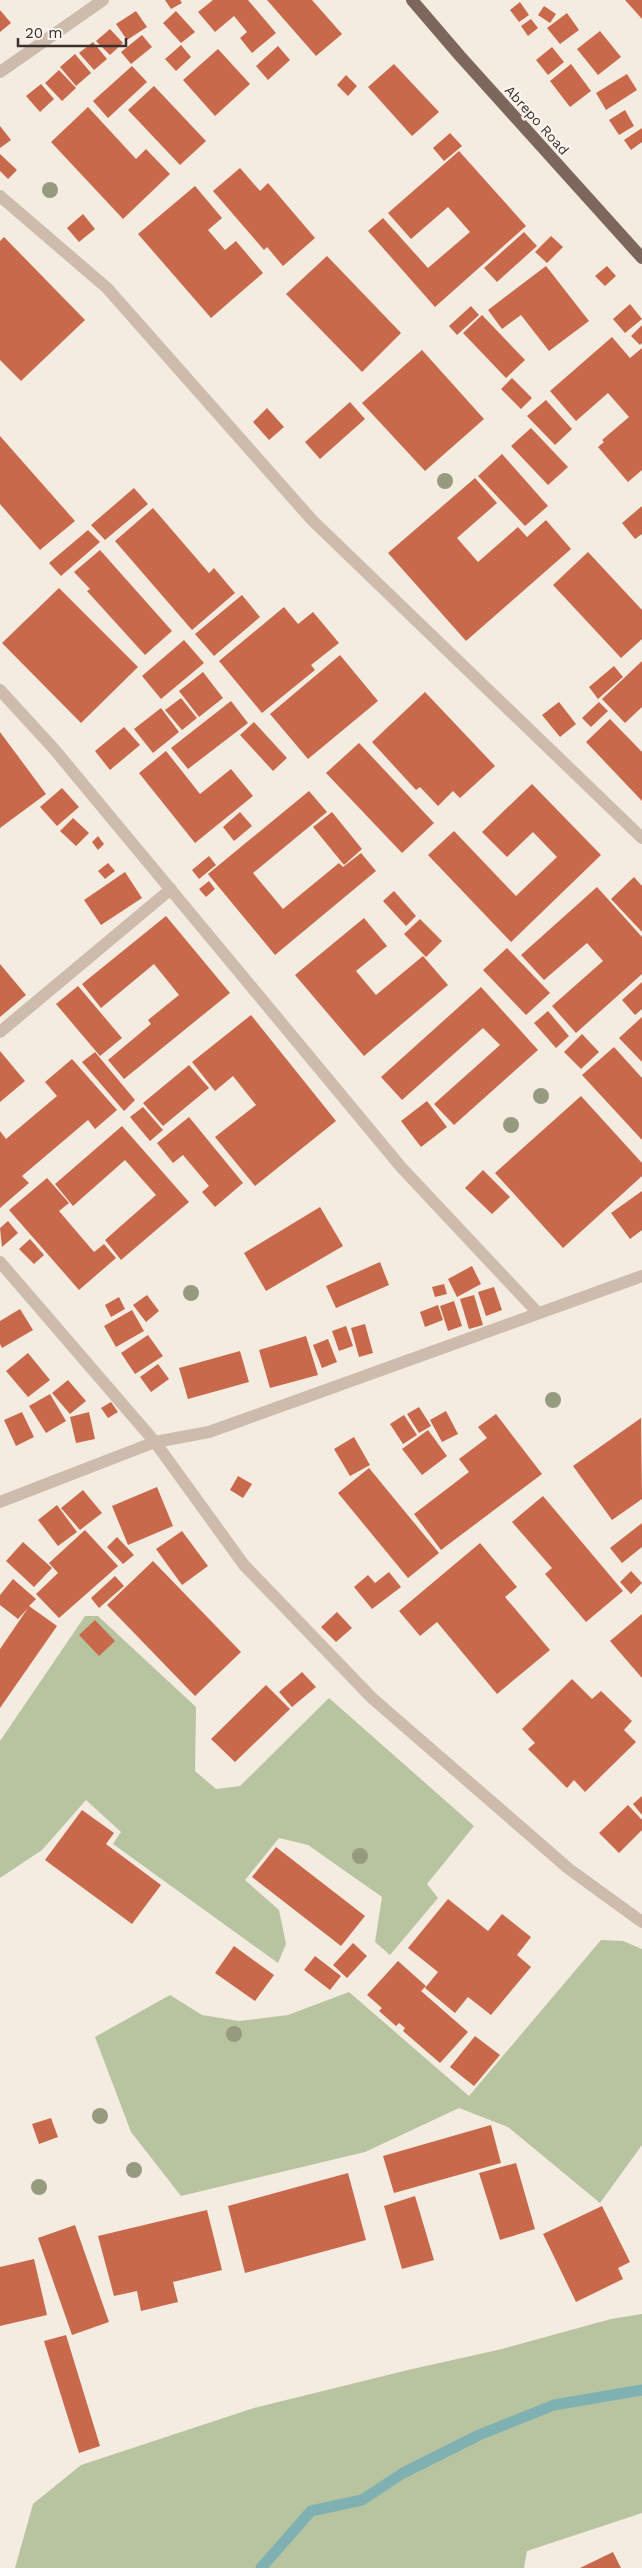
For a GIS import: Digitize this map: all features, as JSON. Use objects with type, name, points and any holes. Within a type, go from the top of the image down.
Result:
[{"type":"main road","name":"Abrepo Road","points":[[412,0],[642,258]]},
{"type":"street","points":[[0,72],[103,0]]},
{"type":"street","points":[[0,196],[107,288],[312,520],[642,838]]},
{"type":"street","points":[[0,690],[54,750],[171,889],[401,1167],[538,1313]]},
{"type":"street","points":[[0,1032],[171,889]]},
{"type":"street","points":[[0,1262],[155,1442],[244,1565],[372,1698],[569,1869],[642,1922]]},
{"type":"street","points":[[0,1502],[155,1442],[209,1432],[642,1276]]},
{"type":"green space","points":[[85,1616],[98,1616],[196,1707],[195,1771],[216,1789],[240,1786],[329,1698],[474,1826],[427,1884],[438,1898],[390,1955],[375,1942],[382,1897],[308,1845],[279,1838],[245,1880],[279,1910],[286,1944],[278,1963],[113,1844],[121,1832],[86,1800],[42,1850],[0,1878],[0,1741]]},
{"type":"green space","points":[[601,1940],[623,1941],[642,1949],[642,2145],[600,2203],[508,2127],[459,2108],[365,2152],[181,2196],[131,2132],[95,2037],[170,1995],[202,2015],[239,2021],[288,2015],[349,1992],[469,2096]]},
{"type":"green space","points":[[642,2314],[642,2513],[527,2551],[524,2568],[15,2568],[33,2504],[81,2465],[254,2408],[502,2349],[611,2319]]},
{"type":"building","points":[[165,0],[180,0],[182,3],[171,9]]},
{"type":"building","points":[[213,0],[248,0],[276,33],[252,53],[240,38],[247,32],[234,16],[215,32],[198,12]]},
{"type":"building","points":[[267,0],[312,0],[342,34],[316,56]]},
{"type":"building","points":[[625,0],[642,0],[642,19]]},
{"type":"building","points":[[520,2],[529,15],[519,22],[510,10]]},
{"type":"building","points":[[544,6],[556,14],[550,23],[538,15]]},
{"type":"building","points":[[0,10],[11,23],[0,32]]},
{"type":"building","points":[[136,11],[147,27],[127,40],[116,24]]},
{"type":"building","points":[[176,11],[195,32],[181,43],[163,23]]},
{"type":"building","points":[[567,13],[579,30],[560,44],[547,28]]},
{"type":"building","points":[[531,19],[538,28],[528,36],[521,26]]},
{"type":"building","points":[[110,29],[123,43],[110,55],[96,41]]},
{"type":"building","points":[[600,31],[621,57],[598,75],[577,49]]},
{"type":"building","points":[[142,35],[152,47],[131,64],[121,52]]},
{"type":"building","points":[[93,42],[107,59],[94,70],[79,53]]},
{"type":"building","points":[[181,45],[191,57],[176,71],[165,59]]},
{"type":"building","points":[[278,46],[290,60],[268,80],[256,66]]},
{"type":"building","points":[[552,47],[564,62],[548,75],[536,60]]},
{"type":"building","points":[[218,49],[250,84],[215,116],[183,80]]},
{"type":"building","points":[[75,54],[91,73],[76,86],[60,67]]},
{"type":"building","points":[[394,64],[439,112],[412,136],[368,87]]},
{"type":"building","points":[[571,64],[591,91],[570,107],[550,81]]},
{"type":"building","points":[[132,66],[147,82],[108,118],[93,101]]},
{"type":"building","points":[[59,70],[76,88],[62,101],[45,83]]},
{"type":"building","points":[[627,74],[637,90],[606,110],[596,93]]},
{"type":"building","points":[[346,75],[357,86],[348,96],[337,85]]},
{"type":"building","points":[[41,84],[54,99],[40,112],[26,96]]},
{"type":"building","points":[[154,86],[206,141],[180,165],[128,110]]},
{"type":"building","points":[[88,107],[136,159],[146,149],[170,174],[123,219],[51,142]]},
{"type":"building","points":[[625,110],[634,126],[619,135],[609,120]]},
{"type":"building","points":[[0,126],[11,140],[0,148]]},
{"type":"building","points":[[642,128],[642,142],[631,150],[624,140]]},
{"type":"building","points":[[450,133],[462,146],[444,161],[433,148]]},
{"type":"building","points":[[459,151],[526,226],[435,307],[368,231],[383,218],[428,268],[470,232],[448,207],[411,239],[388,213]]},
{"type":"building","points":[[0,154],[17,170],[8,179],[0,171]]},
{"type":"building","points":[[240,168],[260,191],[268,183],[315,238],[283,266],[267,247],[264,250],[213,191]]},
{"type":"building","points":[[195,186],[222,218],[208,230],[225,250],[236,241],[263,273],[211,318],[138,234]]},
{"type":"building","points":[[83,214],[95,229],[79,242],[67,228]]},
{"type":"building","points":[[524,232],[537,246],[497,282],[484,268]]},
{"type":"building","points":[[551,236],[563,247],[547,263],[535,252]]},
{"type":"building","points":[[4,237],[85,320],[21,381],[0,360],[0,241]]},
{"type":"building","points":[[327,256],[401,333],[362,372],[286,294]]},
{"type":"building","points":[[546,266],[589,321],[549,351],[521,315],[502,329],[488,310]]},
{"type":"building","points":[[607,266],[616,276],[605,286],[595,276]]},
{"type":"building","points":[[630,304],[642,319],[625,333],[613,319]]},
{"type":"building","points":[[471,306],[479,315],[457,335],[449,326]]},
{"type":"building","points":[[482,315],[525,360],[506,378],[463,333]]},
{"type":"building","points":[[642,325],[642,343],[640,345],[631,336]]},
{"type":"building","points":[[612,337],[630,358],[642,348],[642,470],[628,482],[598,447],[604,442],[602,440],[629,417],[608,393],[576,421],[550,391]]},
{"type":"building","points":[[422,350],[484,419],[425,471],[362,403]]},
{"type":"building","points":[[512,378],[532,398],[521,409],[501,389]]},
{"type":"building","points":[[546,400],[572,429],[555,445],[527,416]]},
{"type":"building","points":[[350,402],[365,419],[320,459],[305,442]]},
{"type":"building","points":[[267,408],[284,427],[269,440],[253,422]]},
{"type":"building","points":[[531,428],[568,467],[548,485],[511,446]]},
{"type":"building","points":[[0,436],[75,521],[40,550],[0,504]]},
{"type":"building","points":[[502,454],[548,506],[525,526],[478,476]]},
{"type":"building","points":[[475,478],[497,503],[457,538],[478,562],[518,527],[527,537],[546,520],[571,549],[466,641],[388,553]]},
{"type":"building","points":[[134,488],[148,504],[105,540],[91,525]]},
{"type":"building","points":[[642,506],[642,534],[635,539],[622,523]]},
{"type":"building","points":[[153,508],[209,573],[214,568],[235,593],[192,630],[115,541]]},
{"type":"building","points":[[88,530],[100,542],[61,576],[49,563]]},
{"type":"building","points":[[100,550],[172,631],[145,655],[87,591],[90,589],[74,572]]},
{"type":"building","points":[[588,552],[642,610],[642,639],[621,658],[553,585]]},
{"type":"building","points":[[59,588],[138,667],[81,723],[2,643]]},
{"type":"building","points":[[242,595],[260,617],[214,656],[195,634]]},
{"type":"building","points":[[284,607],[298,624],[313,612],[339,643],[311,665],[315,670],[262,713],[219,661]]},
{"type":"building","points":[[184,640],[204,663],[161,699],[142,676]]},
{"type":"building","points":[[340,655],[378,701],[308,759],[270,714]]},
{"type":"building","points":[[642,661],[642,707],[625,723],[602,699]]},
{"type":"building","points":[[614,666],[623,677],[598,699],[589,687]]},
{"type":"building","points":[[203,672],[223,698],[199,717],[179,691]]},
{"type":"building","points":[[425,692],[495,766],[460,798],[453,791],[438,806],[420,787],[416,790],[372,742]]},
{"type":"building","points":[[181,698],[197,718],[182,730],[165,710]]},
{"type":"building","points":[[231,701],[248,723],[188,769],[171,748]]},
{"type":"building","points":[[559,702],[576,724],[560,737],[542,715]]},
{"type":"building","points":[[599,702],[608,711],[591,727],[582,718]]},
{"type":"building","points":[[161,708],[179,732],[153,753],[134,729]]},
{"type":"building","points":[[610,719],[642,752],[642,801],[586,742]]},
{"type":"building","points":[[254,722],[287,758],[273,771],[240,735]]},
{"type":"building","points":[[124,727],[140,745],[110,770],[95,751]]},
{"type":"building","points":[[0,732],[46,794],[0,828]]},
{"type":"building","points":[[359,743],[434,823],[402,853],[326,773]]},
{"type":"building","points":[[166,751],[200,794],[231,769],[253,796],[195,843],[139,773]]},
{"type":"building","points":[[532,784],[601,855],[511,942],[428,855],[454,831],[516,896],[557,857],[533,832],[507,857],[482,832]]},
{"type":"building","points":[[62,788],[79,807],[57,826],[40,807]]},
{"type":"building","points":[[309,791],[327,812],[253,873],[283,909],[339,863],[343,867],[361,853],[376,871],[275,955],[208,874]]},
{"type":"building","points":[[240,812],[252,826],[234,841],[223,827]]},
{"type":"building","points":[[332,812],[362,849],[344,865],[313,827]]},
{"type":"building","points":[[73,818],[89,833],[76,846],[60,831]]},
{"type":"building","points":[[98,836],[104,844],[98,850],[92,842]]},
{"type":"building","points":[[209,856],[216,865],[199,879],[192,870]]},
{"type":"building","points":[[108,863],[115,871],[105,879],[98,871]]},
{"type":"building","points":[[125,872],[142,898],[101,925],[84,900]]},
{"type":"building","points":[[634,877],[642,886],[642,932],[611,899]]},
{"type":"building","points":[[209,881],[215,889],[206,897],[199,889]]},
{"type":"building","points":[[597,887],[642,937],[642,974],[576,1033],[552,1006],[603,961],[587,943],[544,980],[521,955]]},
{"type":"building","points":[[394,891],[416,916],[406,926],[383,901]]},
{"type":"building","points":[[166,916],[230,993],[124,1079],[108,1060],[151,1024],[148,1020],[179,995],[154,964],[101,1008],[82,984]]},
{"type":"building","points":[[364,918],[387,946],[356,971],[376,995],[423,956],[448,985],[364,1056],[295,975]]},
{"type":"building","points":[[420,919],[442,941],[426,957],[404,934]]},
{"type":"building","points":[[507,948],[550,993],[526,1015],[483,970]]},
{"type":"building","points":[[0,964],[26,995],[0,1017]]},
{"type":"building","points":[[642,982],[642,1009],[635,1015],[622,1000]]},
{"type":"building","points":[[78,986],[122,1038],[100,1056],[56,1004]]},
{"type":"building","points":[[481,987],[538,1050],[454,1125],[434,1104],[500,1045],[483,1028],[402,1100],[381,1077]]},
{"type":"building","points":[[548,1011],[569,1036],[556,1048],[534,1023]]},
{"type":"building","points":[[251,1015],[336,1121],[255,1186],[215,1137],[256,1105],[233,1076],[215,1091],[192,1062]]},
{"type":"building","points":[[642,1017],[642,1062],[619,1038]]},
{"type":"building","points":[[582,1034],[599,1052],[581,1069],[564,1052]]},
{"type":"building","points":[[614,1047],[642,1078],[642,1140],[582,1075]]},
{"type":"building","points":[[0,1051],[25,1081],[0,1102]]},
{"type":"building","points":[[95,1052],[135,1100],[124,1111],[82,1062]]},
{"type":"building","points":[[72,1059],[117,1110],[95,1129],[88,1120],[22,1176],[29,1183],[0,1208],[0,1131],[6,1139],[57,1096],[45,1082]]},
{"type":"building","points":[[189,1065],[209,1088],[163,1126],[143,1103]]},
{"type":"building","points":[[581,1096],[642,1163],[642,1176],[563,1248],[495,1173]]},
{"type":"building","points":[[427,1101],[447,1127],[421,1147],[401,1121]]},
{"type":"building","points":[[143,1107],[163,1130],[150,1141],[130,1117]]},
{"type":"building","points":[[189,1117],[243,1183],[215,1207],[202,1192],[209,1186],[183,1155],[173,1163],[157,1143]]},
{"type":"building","points":[[122,1126],[189,1202],[121,1260],[105,1240],[156,1195],[125,1160],[73,1206],[55,1184]]},
{"type":"building","points":[[483,1170],[510,1197],[492,1214],[465,1188]]},
{"type":"building","points":[[47,1178],[69,1203],[59,1211],[94,1252],[104,1244],[116,1258],[79,1290],[9,1210]]},
{"type":"building","points":[[642,1191],[642,1230],[630,1239],[611,1213]]},
{"type":"building","points":[[320,1207],[343,1246],[266,1291],[244,1253]]},
{"type":"building","points":[[8,1221],[18,1233],[2,1247],[0,1228]]},
{"type":"building","points":[[30,1239],[44,1255],[34,1264],[19,1249]]},
{"type":"building","points":[[380,1262],[389,1285],[336,1308],[326,1286]]},
{"type":"building","points":[[472,1266],[481,1284],[457,1297],[448,1279]]},
{"type":"building","points":[[444,1284],[447,1294],[435,1297],[432,1287]]},
{"type":"building","points":[[494,1287],[502,1310],[486,1316],[478,1292]]},
{"type":"building","points":[[147,1295],[159,1311],[146,1322],[133,1305]]},
{"type":"building","points":[[474,1295],[483,1325],[469,1329],[460,1299]]},
{"type":"building","points":[[119,1297],[125,1309],[111,1317],[105,1305]]},
{"type":"building","points":[[454,1301],[462,1326],[448,1331],[440,1306]]},
{"type":"building","points":[[438,1305],[443,1320],[425,1327],[420,1312]]},
{"type":"building","points":[[20,1309],[33,1330],[2,1348],[0,1344],[0,1321]]},
{"type":"building","points":[[132,1310],[144,1331],[116,1347],[104,1326]]},
{"type":"building","points":[[365,1324],[373,1353],[359,1357],[351,1328]]},
{"type":"building","points":[[346,1326],[353,1346],[339,1351],[332,1331]]},
{"type":"building","points":[[148,1335],[163,1356],[135,1374],[121,1353]]},
{"type":"building","points":[[306,1336],[318,1375],[270,1388],[259,1350]]},
{"type":"building","points":[[328,1339],[337,1362],[322,1368],[313,1345]]},
{"type":"building","points":[[240,1351],[249,1382],[188,1399],[179,1368]]},
{"type":"building","points":[[28,1353],[50,1380],[28,1397],[6,1371]]},
{"type":"building","points":[[158,1364],[169,1379],[151,1392],[140,1377]]},
{"type":"building","points":[[68,1380],[86,1401],[70,1414],[52,1393]]},
{"type":"building","points":[[50,1394],[66,1421],[46,1433],[29,1406]]},
{"type":"building","points":[[111,1402],[118,1412],[108,1418],[101,1408]]},
{"type":"building","points":[[419,1407],[431,1426],[419,1433],[407,1414]]},
{"type":"building","points":[[446,1411],[458,1434],[442,1442],[430,1420]]},
{"type":"building","points":[[22,1412],[34,1437],[16,1446],[4,1420]]},
{"type":"building","points":[[89,1412],[95,1439],[76,1443],[70,1417]]},
{"type":"building","points":[[496,1414],[542,1474],[441,1550],[414,1514],[469,1472],[459,1459],[487,1438],[478,1427]]},
{"type":"building","points":[[404,1415],[417,1435],[403,1444],[390,1424]]},
{"type":"building","points":[[641,1418],[642,1499],[612,1520],[573,1466]]},
{"type":"building","points":[[428,1430],[447,1456],[422,1475],[402,1449]]},
{"type":"building","points":[[354,1437],[370,1465],[350,1476],[334,1449]]},
{"type":"building","points":[[369,1468],[439,1553],[408,1578],[338,1493]]},
{"type":"building","points":[[238,1476],[252,1484],[243,1498],[230,1490]]},
{"type":"building","points":[[157,1487],[173,1526],[128,1545],[112,1506]]},
{"type":"building","points":[[83,1490],[102,1513],[80,1530],[61,1508]]},
{"type":"building","points":[[543,1496],[623,1591],[586,1622],[545,1574],[552,1568],[512,1522]]},
{"type":"building","points":[[57,1505],[77,1532],[58,1546],[38,1520]]},
{"type":"building","points":[[642,1523],[642,1547],[622,1563],[610,1548]]},
{"type":"building","points":[[85,1530],[118,1566],[59,1618],[36,1594],[58,1573],[49,1563]]},
{"type":"building","points":[[182,1531],[208,1566],[182,1585],[156,1549]]},
{"type":"building","points":[[117,1537],[134,1555],[123,1564],[107,1547]]},
{"type":"building","points":[[23,1542],[52,1568],[34,1587],[6,1561]]},
{"type":"building","points":[[480,1543],[517,1587],[505,1597],[550,1650],[497,1694],[437,1622],[420,1636],[399,1611]]},
{"type":"building","points":[[153,1561],[241,1652],[195,1696],[107,1605]]},
{"type":"building","points":[[631,1571],[642,1583],[631,1594],[620,1582]]},
{"type":"building","points":[[389,1572],[401,1587],[372,1609],[354,1587],[368,1575],[375,1583]]},
{"type":"building","points":[[115,1576],[124,1586],[99,1608],[91,1598]]},
{"type":"building","points":[[13,1579],[36,1599],[29,1606],[57,1626],[0,1708],[0,1649],[28,1608],[18,1619],[0,1605],[0,1595]]},
{"type":"building","points":[[337,1612],[352,1628],[336,1642],[321,1627]]},
{"type":"building","points":[[642,1614],[642,1678],[610,1641]]},
{"type":"building","points":[[95,1620],[115,1641],[99,1656],[79,1635]]},
{"type":"building","points":[[302,1672],[316,1687],[292,1707],[279,1692]]},
{"type":"building","points":[[572,1679],[592,1699],[601,1691],[632,1721],[624,1730],[636,1742],[585,1792],[574,1780],[567,1788],[528,1749],[535,1743],[522,1729]]},
{"type":"building","points":[[266,1685],[290,1709],[235,1762],[211,1739]]},
{"type":"building","points":[[642,1796],[642,1815],[633,1804]]},
{"type":"building","points":[[628,1805],[642,1820],[642,1830],[619,1853],[599,1833]]},
{"type":"building","points":[[82,1810],[114,1833],[106,1844],[161,1885],[132,1924],[45,1860]]},
{"type":"building","points":[[276,1847],[365,1916],[341,1946],[252,1877]]},
{"type":"building","points":[[448,1899],[488,1931],[502,1914],[531,1937],[517,1955],[531,1967],[491,2015],[468,1997],[455,2013],[425,1988],[438,1972],[408,1948]]},
{"type":"building","points":[[353,1943],[367,1956],[347,1978],[333,1965]]},
{"type":"building","points":[[234,1946],[274,1975],[255,2001],[215,1973]]},
{"type":"building","points":[[315,1956],[341,1976],[330,1990],[304,1970]]},
{"type":"building","points":[[398,1961],[426,1986],[421,1991],[468,2032],[440,2063],[403,2031],[405,2028],[399,2023],[396,2026],[379,2011],[382,2008],[367,1995]]},
{"type":"building","points":[[475,2036],[500,2055],[474,2086],[450,2067]]},
{"type":"building","points":[[51,2118],[58,2137],[39,2144],[32,2124]]},
{"type":"building","points":[[491,2125],[501,2163],[394,2193],[383,2156]]},
{"type":"building","points":[[516,2163],[535,2229],[500,2240],[479,2173]]},
{"type":"building","points":[[348,2173],[366,2240],[245,2273],[228,2206]]},
{"type":"building","points":[[415,2196],[434,2260],[402,2269],[384,2206]]},
{"type":"building","points":[[602,2206],[630,2262],[618,2268],[623,2279],[576,2302],[543,2234]]},
{"type":"building","points":[[207,2210],[222,2270],[173,2282],[178,2302],[141,2311],[137,2291],[114,2296],[98,2236]]},
{"type":"building","points":[[75,2225],[109,2322],[72,2335],[38,2238]]},
{"type":"building","points":[[34,2259],[47,2315],[0,2326],[0,2267]]},
{"type":"building","points":[[66,2335],[100,2446],[79,2453],[44,2341]]},
{"type":"building","points":[[613,2552],[621,2568],[580,2568]]},
{"type":"waterway","points":[[261,2568],[311,2511],[362,2500],[403,2473],[479,2435],[554,2405],[642,2390]]}]
